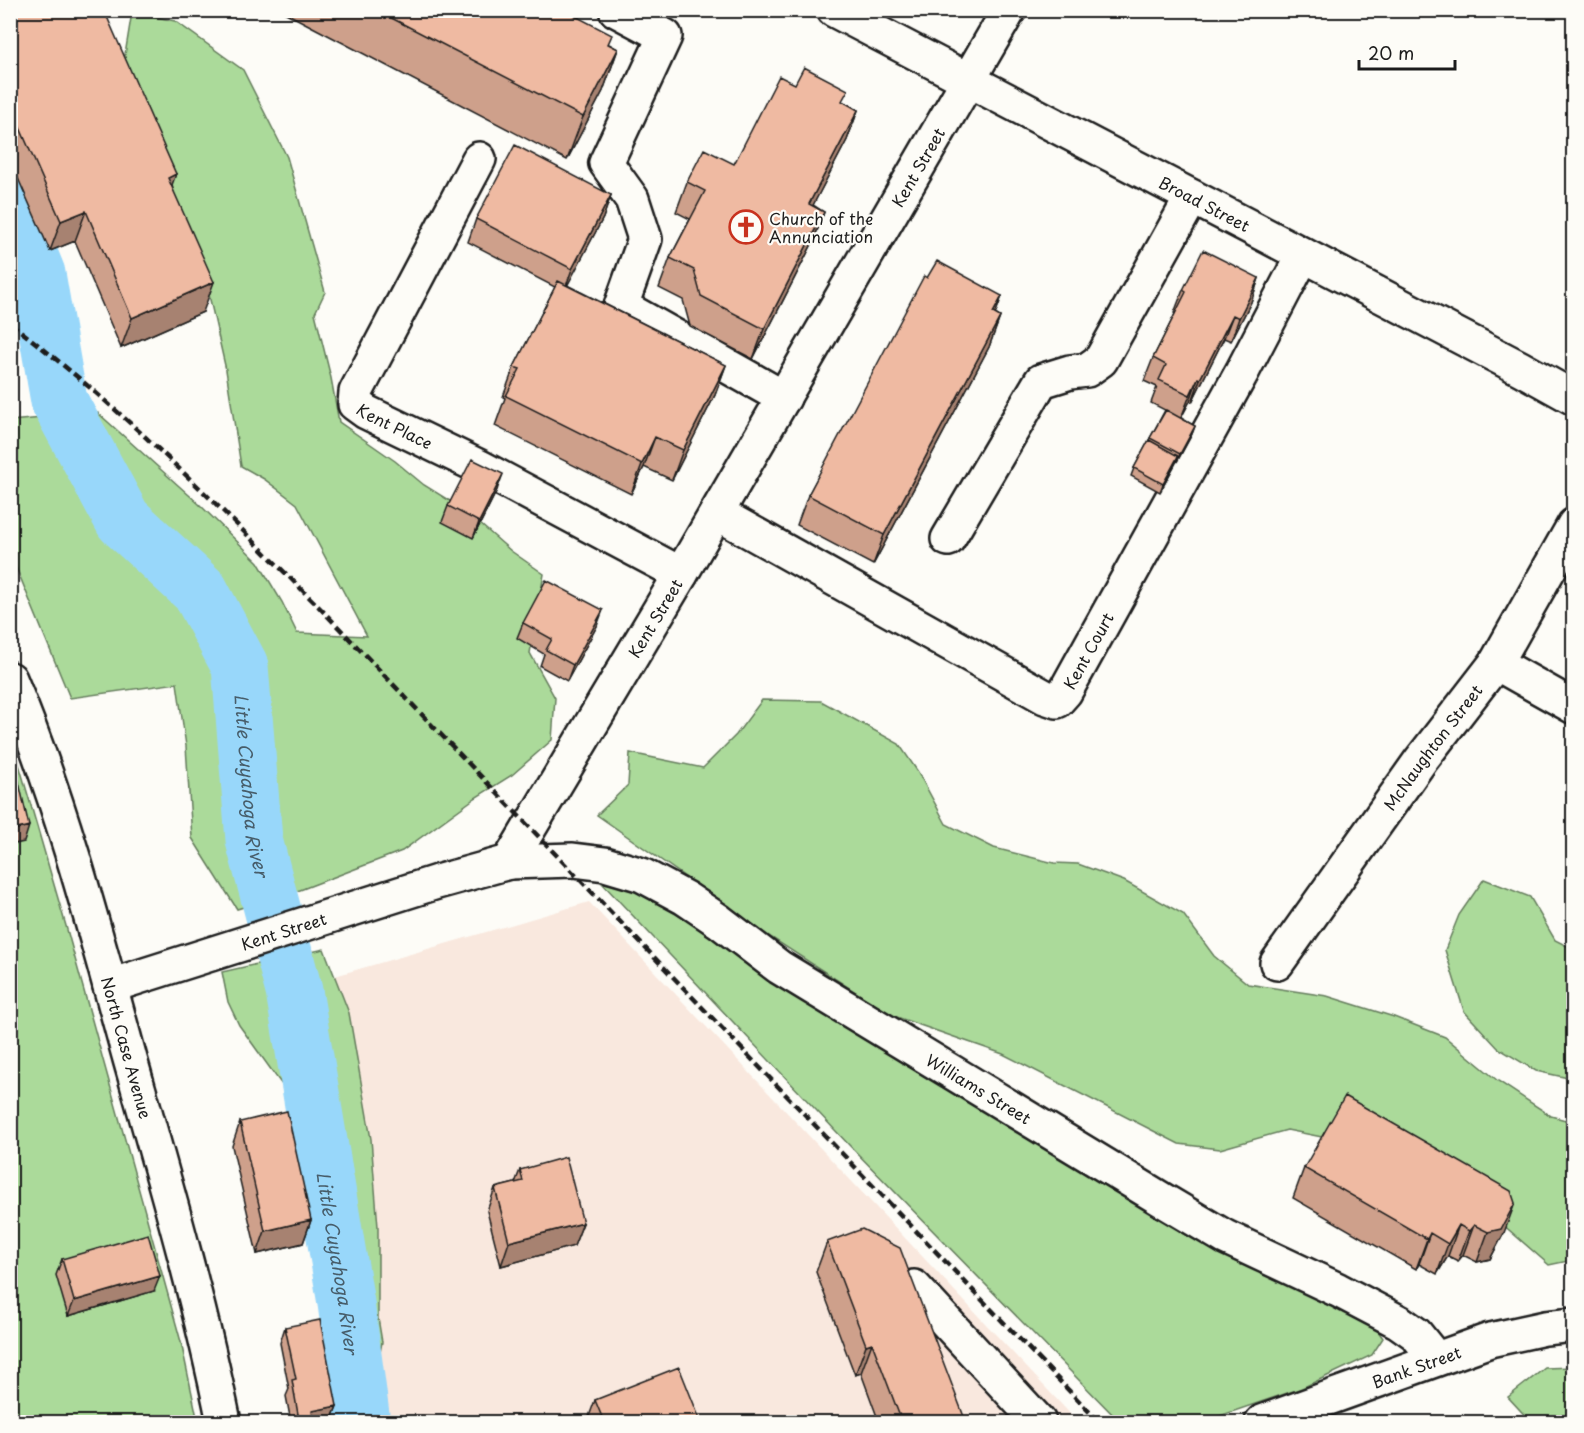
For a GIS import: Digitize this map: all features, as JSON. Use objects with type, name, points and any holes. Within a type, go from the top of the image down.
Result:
[{"type":"street","points":[[616,10],[665,36],[606,163],[632,199],[645,239],[621,306],[784,398]]},
{"type":"street","name":"Broad Street","points":[[834,10],[1574,398]]},
{"type":"street","name":"Kent Street","points":[[110,986],[353,908],[509,862],[717,513],[1009,10]]},
{"type":"street","name":"Kent Place","points":[[479,159],[356,392],[355,404],[366,412],[560,508],[681,574]]},
{"type":"street","points":[[948,539],[1041,381],[1087,370],[1101,360],[1192,197]]},
{"type":"street","name":"Kent Court","points":[[717,513],[1035,692],[1057,701],[1065,692],[1094,640],[1303,255]]},
{"type":"street","name":"McNaughton Street","points":[[1277,963],[1420,760],[1496,663],[1574,525]]},
{"type":"street","points":[[1496,663],[1574,707]]},
{"type":"street","name":"North Case Avenue","points":[[10,679],[19,724],[65,830],[110,986],[199,1306],[224,1422]]},
{"type":"street","name":"Williams Street","points":[[509,862],[573,860],[605,864],[642,875],[685,898],[779,967],[1161,1199],[1225,1237],[1338,1290],[1399,1322],[1416,1334],[1436,1359]]},
{"type":"street","points":[[914,1287],[1039,1422]]},
{"type":"street","name":"Bank Street","points":[[1262,1422],[1490,1340],[1545,1328],[1574,1325]]},
{"type":"shaded area","points":[[589,902],[1078,1422],[376,1422],[311,983]]},
{"type":"green space","points":[[132,12],[175,21],[243,70],[287,157],[325,292],[315,313],[339,422],[395,461],[424,485],[463,509],[511,551],[544,574],[530,653],[555,698],[552,740],[512,775],[475,798],[402,851],[300,890],[237,909],[192,838],[186,746],[177,683],[70,698],[11,555],[10,421],[98,413],[199,504],[258,562],[297,633],[367,636],[297,504],[264,479],[241,466],[226,370],[204,273],[123,67]]},
{"type":"green space","points":[[10,230],[30,268],[11,293],[10,293]]},
{"type":"green space","points":[[762,700],[821,701],[899,744],[918,772],[946,824],[994,848],[1054,863],[1078,864],[1124,881],[1183,914],[1214,956],[1248,984],[1327,996],[1394,1017],[1445,1037],[1498,1081],[1551,1116],[1573,1122],[1573,1260],[1549,1265],[1493,1216],[1407,1154],[1287,1130],[1220,1149],[1179,1144],[1003,1054],[891,1015],[772,938],[597,815],[628,785],[630,753],[703,768],[736,735]]},
{"type":"green space","points":[[16,754],[181,1342],[198,1422],[11,1422],[10,756]]},
{"type":"green space","points":[[1484,879],[1530,897],[1555,940],[1573,949],[1573,1079],[1536,1071],[1498,1048],[1464,1011],[1445,950],[1459,915]]},
{"type":"green space","points":[[602,883],[624,885],[676,914],[1100,1173],[1372,1323],[1383,1338],[1372,1355],[1302,1388],[1202,1422],[1120,1422],[850,1146]]},
{"type":"green space","points":[[324,949],[349,1013],[371,1139],[378,1227],[378,1318],[382,1342],[376,1375],[363,1392],[349,1384],[334,1295],[285,1089],[239,1025],[228,1002],[222,972]]},
{"type":"green space","points":[[1573,1367],[1573,1422],[1531,1422],[1508,1397],[1545,1368]]},
{"type":"building","points":[[10,10],[104,10],[176,174],[168,178],[214,282],[132,318],[86,211],[61,221],[10,105]]},
{"type":"building","points":[[376,10],[564,10],[612,35],[608,44],[618,49],[583,117]]},
{"type":"building","name":"Church of the Annunciation","points":[[804,67],[848,90],[842,101],[858,110],[809,204],[824,212],[764,329],[701,296],[694,270],[670,258],[705,191],[687,182],[704,149],[734,164],[779,76],[795,84]]},
{"type":"building","points":[[515,145],[611,195],[572,269],[476,219]]},
{"type":"building","points":[[1203,250],[1259,278],[1239,318],[1233,315],[1190,395],[1159,380],[1166,365],[1153,358],[1186,292],[1183,290]]},
{"type":"building","points":[[937,261],[1002,296],[993,313],[1000,317],[884,535],[808,495],[924,276],[927,278]]},
{"type":"building","points":[[558,281],[726,365],[683,450],[655,437],[642,464],[506,396],[520,369],[514,367]]},
{"type":"building","points":[[1166,410],[1195,426],[1180,454],[1150,438]]},
{"type":"building","points":[[1149,440],[1178,456],[1163,484],[1134,468]]},
{"type":"building","points":[[472,459],[503,474],[479,522],[448,506]]},
{"type":"building","points":[[546,580],[603,610],[573,665],[546,650],[552,639],[523,623]]},
{"type":"building","points":[[17,774],[29,826],[10,831],[10,775]]},
{"type":"building","points":[[1345,1096],[1511,1191],[1515,1203],[1501,1229],[1488,1232],[1474,1225],[1469,1231],[1459,1225],[1448,1244],[1430,1233],[1427,1239],[1304,1168]]},
{"type":"building","points":[[287,1111],[311,1220],[265,1231],[240,1122]]},
{"type":"building","points":[[566,1157],[583,1223],[509,1242],[495,1188],[523,1181],[520,1170]]},
{"type":"building","points":[[862,1229],[900,1248],[966,1422],[902,1422],[872,1343],[866,1345],[827,1242]]},
{"type":"building","points":[[148,1234],[160,1276],[74,1301],[62,1259]]},
{"type":"building","points":[[320,1320],[337,1406],[312,1411],[313,1417],[299,1420],[292,1380],[296,1379],[285,1327]]},
{"type":"building","points":[[679,1367],[701,1422],[604,1422],[595,1400]]},
{"type":"waterway","name":"Little Cuyahoga River","points":[[10,207],[37,274],[59,401],[123,520],[200,591],[240,666],[254,840],[294,991],[346,1303],[362,1422]]},
{"type":"railway","points":[[10,323],[130,423],[207,495],[318,606],[1099,1422]]},
{"type":"place","name":"Church of the Annunciation","points":[[746,227]]}]
